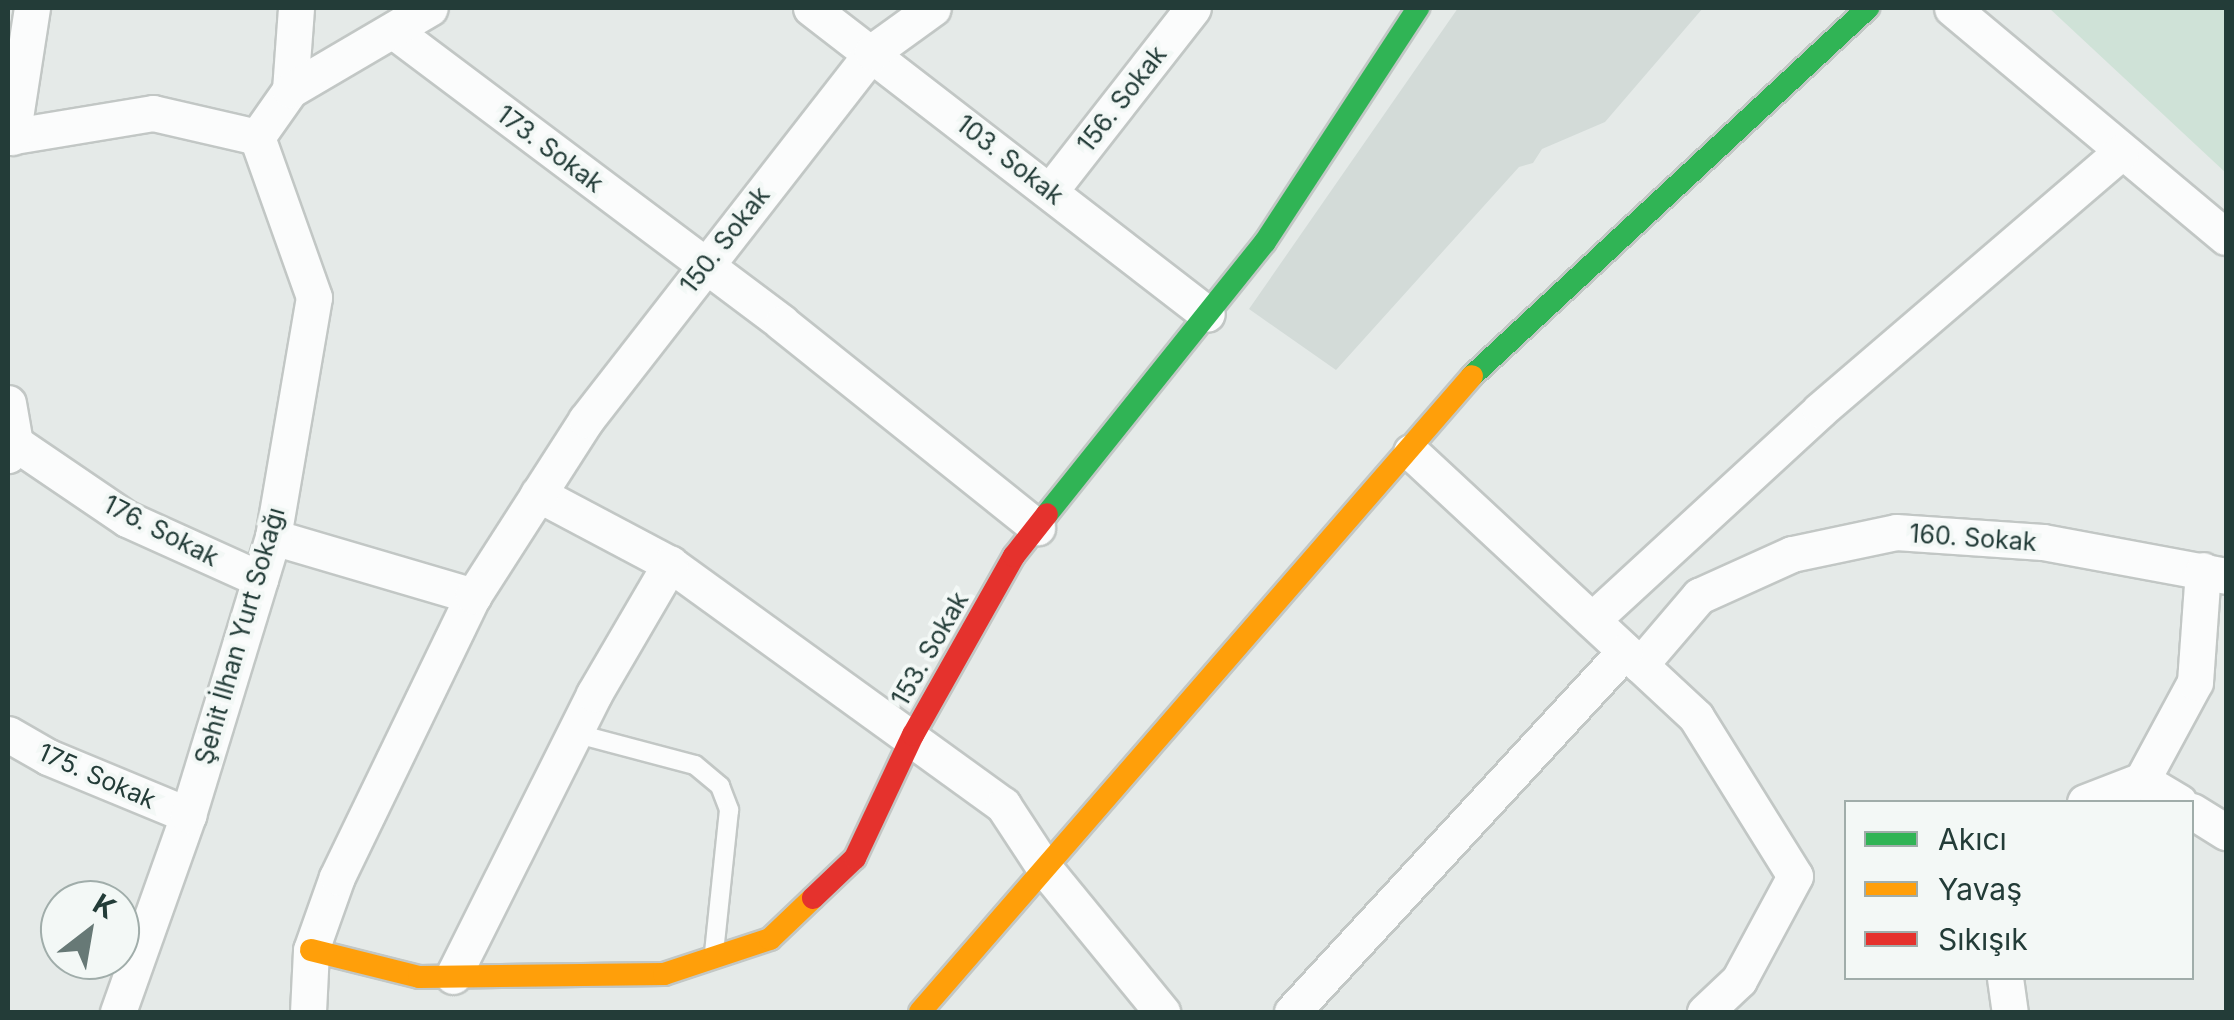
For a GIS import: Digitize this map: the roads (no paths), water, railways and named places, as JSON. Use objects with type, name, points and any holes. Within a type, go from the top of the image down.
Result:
[{"type":"street","points":[[32,8],[10,137],[153,113],[257,137],[290,90],[396,32],[430,8]]},
{"type":"street","points":[[290,90],[296,8]]},
{"type":"street","name":"103. Sokak","points":[[811,8],[1208,314]]},
{"type":"street","name":"150. Sokak","points":[[308,1012],[311,950],[337,877],[473,596],[586,420],[872,52],[933,8]]},
{"type":"street","name":"156. Sokak","points":[[1050,192],[1193,8]]},
{"type":"street","name":"153. Sokak","points":[[311,950],[419,976],[664,974],[770,939],[856,858],[913,735],[1037,527],[1265,242],[1418,8]]},
{"type":"street","points":[[920,1012],[1410,452],[1438,407],[1533,312],[1868,8]]},
{"type":"street","points":[[1952,8],[2226,237]]},
{"type":"street","name":"173. Sokak","points":[[396,32],[706,266],[1037,527]]},
{"type":"street","name":"Şehit İlhan Yurt Sokağı","points":[[118,1012],[188,815],[274,537],[314,297],[257,137]]},
{"type":"street","points":[[1592,620],[1820,410],[2122,152]]},
{"type":"street","points":[[8,403],[11,449]]},
{"type":"street","name":"176. Sokak","points":[[11,449],[127,520],[260,579]]},
{"type":"street","points":[[1410,452],[1696,718],[1795,876],[1739,980],[1705,1012]]},
{"type":"street","points":[[538,494],[670,564],[913,735],[1003,805],[1045,869],[1162,1012]]},
{"type":"street","name":"160. Sokak","points":[[1292,1012],[1632,658],[1699,596],[1792,554],[1896,532],[2043,542],[2215,573]]},
{"type":"street","points":[[274,537],[473,596]]},
{"type":"street","points":[[453,976],[574,734],[670,564]]},
{"type":"street","points":[[2090,800],[2142,780],[2195,682],[2215,573]]},
{"type":"street","name":"175. Sokak","points":[[8,734],[48,757],[188,815]]},
{"type":"street","points":[[2142,780],[2175,800]]},
{"type":"street","points":[[2194,811],[2226,832]]},
{"type":"street","points":[[2005,980],[2010,1012]]},
{"type":"lane","points":[[574,734],[694,766],[720,786],[729,810],[714,958]]}]
